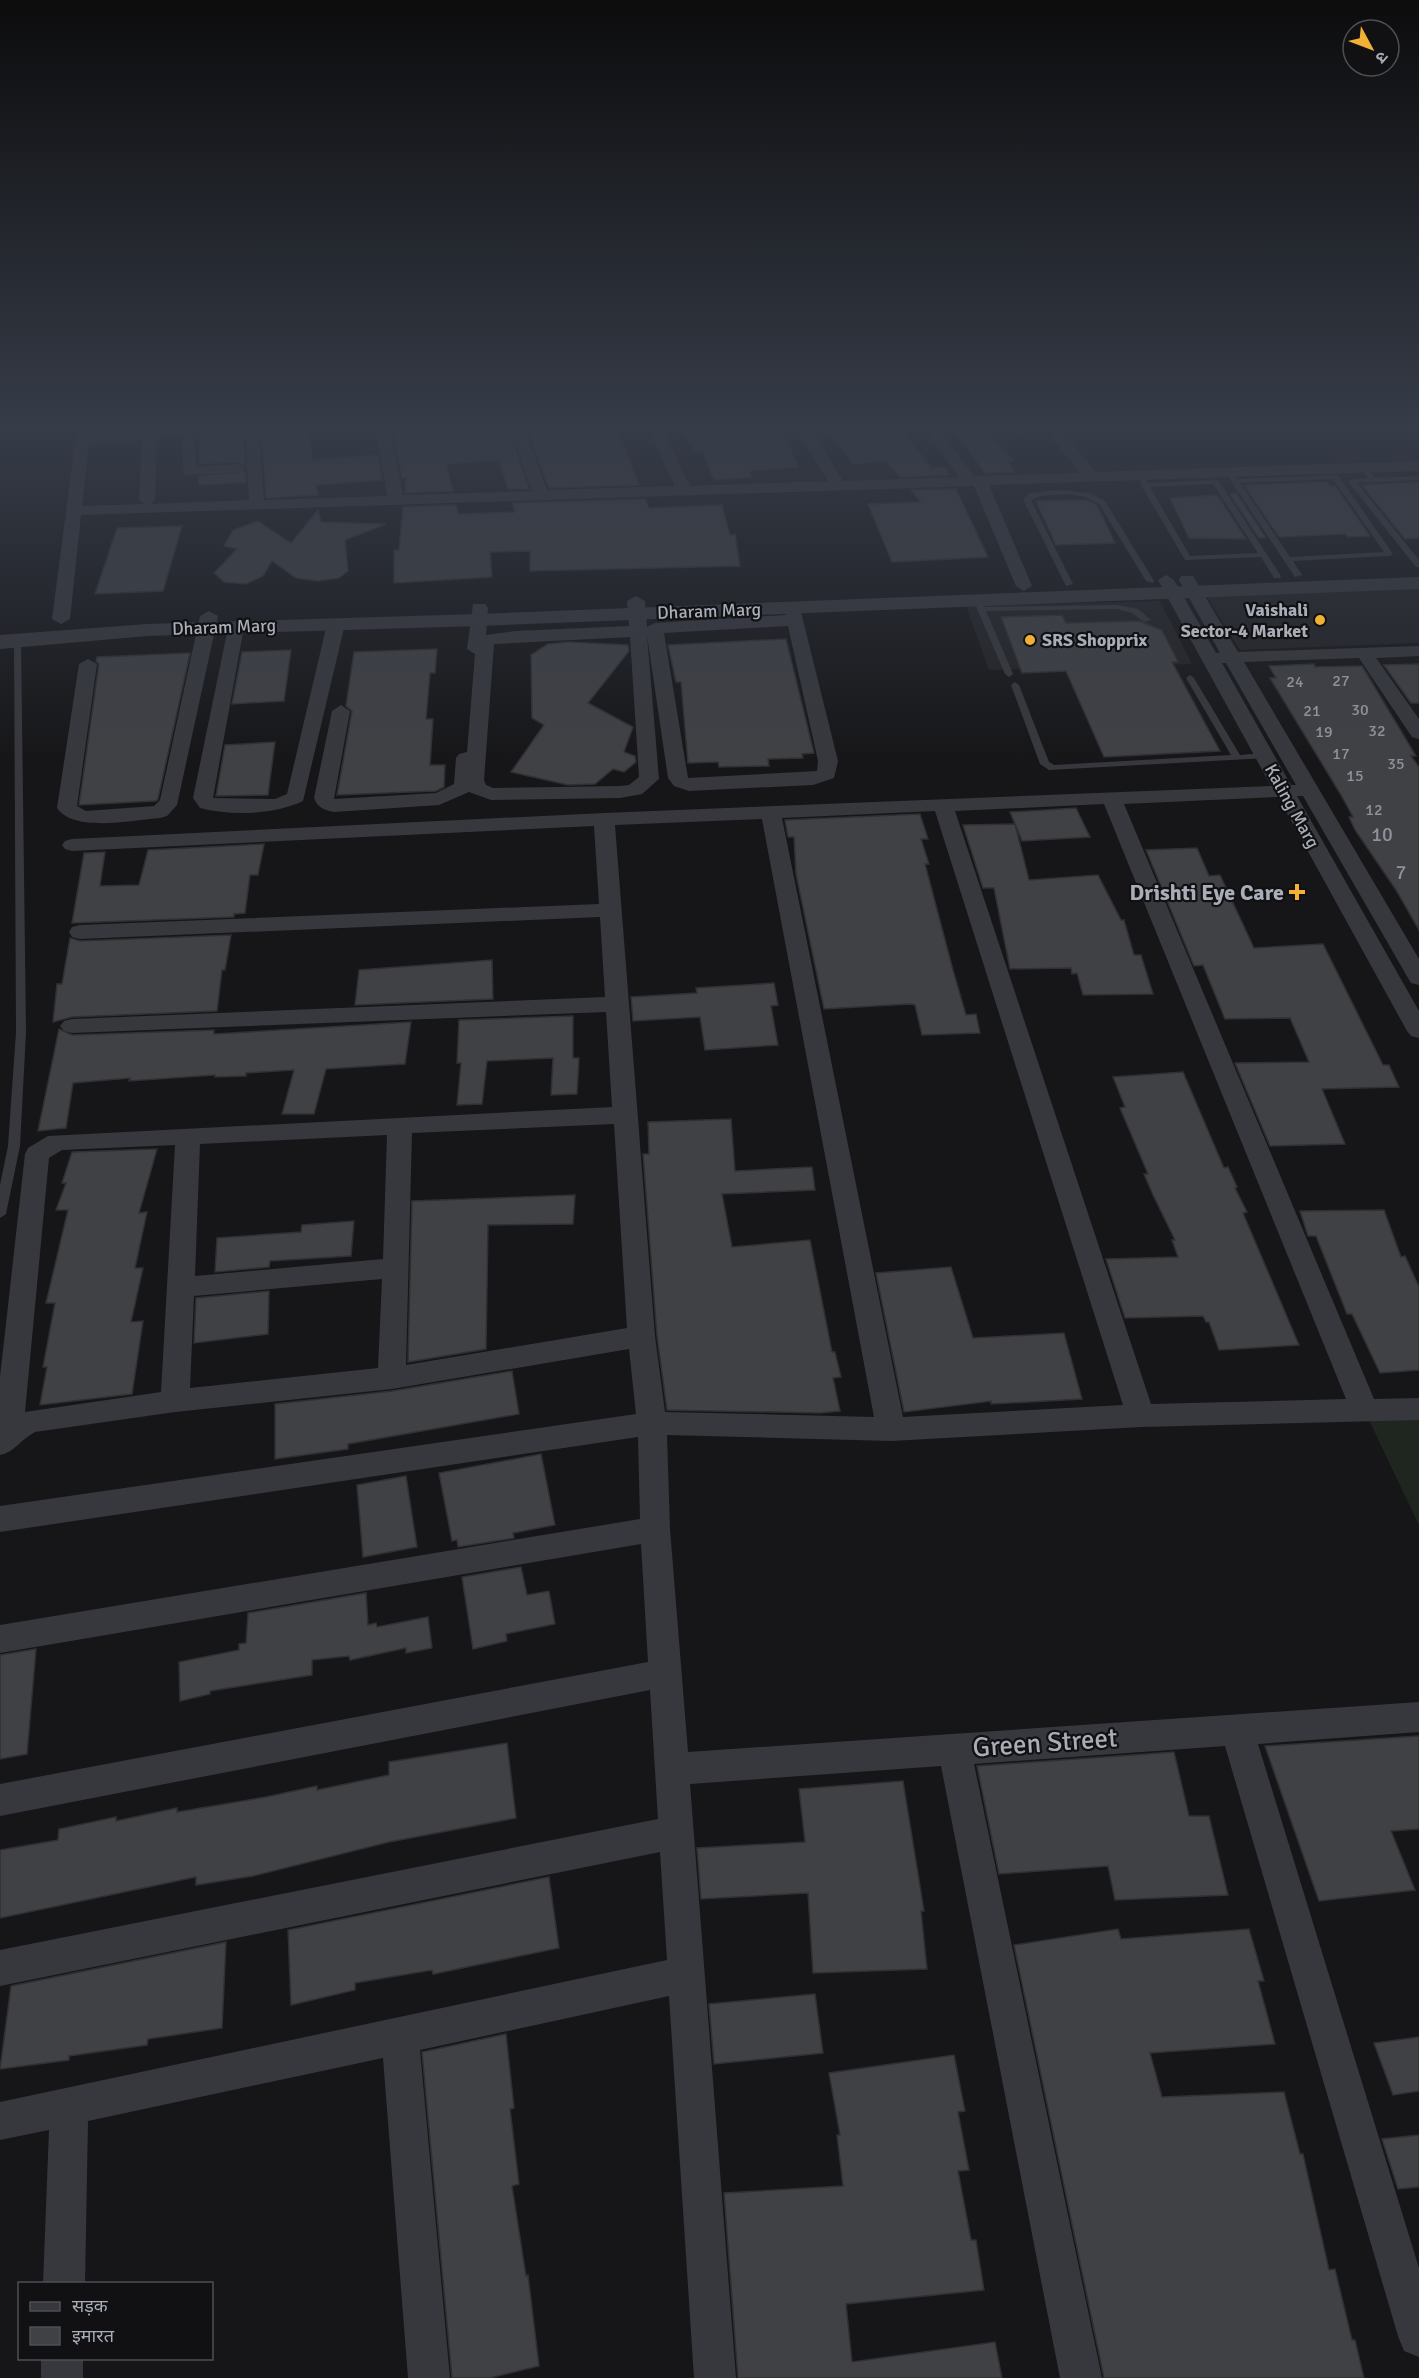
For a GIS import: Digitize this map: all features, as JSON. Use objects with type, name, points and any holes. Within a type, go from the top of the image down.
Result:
[{"type":"street","points":[[61,619],[71,539]]},
{"type":"street","points":[[1002,539],[1024,586]]},
{"type":"street","name":"Dharam Marg","points":[[752,603],[794,614],[979,605],[1174,585],[1288,570],[1419,570]]},
{"type":"street","name":"Dharam Marg","points":[[0,622],[61,619],[208,622],[479,614],[637,615],[752,603],[1069,584],[1419,583]]},
{"type":"street","name":"Kaling Marg","points":[[1174,585],[1232,657],[1419,978]]},
{"type":"street","name":"Kaling Marg","points":[[1174,585],[1209,658],[1418,1029]]},
{"type":"street","points":[[341,711],[324,798],[326,803],[334,806],[439,799],[464,786],[479,614]]},
{"type":"street","name":"Dharam Marg","points":[[9,641],[208,622],[235,627],[336,624],[479,614]]},
{"type":"street","points":[[794,614],[828,761],[827,774],[813,779],[689,785],[681,782],[678,778],[655,628],[794,614]]},
{"type":"street","points":[[637,615],[649,779],[634,790],[620,792],[490,794],[477,789],[474,780],[485,640],[637,615]]},
{"type":"street","points":[[88,664],[67,808],[82,817],[155,814],[170,801],[208,622]]},
{"type":"street","points":[[235,627],[203,798],[207,804],[215,806],[278,805],[290,802],[296,797],[336,624]]},
{"type":"street","points":[[1209,658],[1419,651]]},
{"type":"street","points":[[1364,653],[1419,733]]},
{"type":"street","points":[[72,845],[604,819],[1310,790]]},
{"type":"street","points":[[1111,797],[1365,1412]]},
{"type":"street","points":[[943,805],[1141,1416]]},
{"type":"street","points":[[771,812],[891,1429]]},
{"type":"street","points":[[604,819],[641,1336],[652,1423],[655,1529],[715,2378]]},
{"type":"street","points":[[80,932],[610,910]]},
{"type":"street","points":[[72,1026],[617,1004]]},
{"type":"street","points":[[4,1441],[37,1154],[57,1142],[625,1115]]},
{"type":"street","points":[[392,1378],[400,1127]]},
{"type":"street","points":[[175,1401],[188,1137]]},
{"type":"street","points":[[181,1287],[395,1268]]},
{"type":"street","points":[[4,1441],[14,1429],[31,1421],[175,1401],[392,1378],[641,1336]]},
{"type":"street","points":[[0,1519],[652,1423],[891,1429],[1141,1416],[1419,1409]]},
{"type":"street","points":[[0,1639],[655,1529]]},
{"type":"street","points":[[0,1800],[665,1673]]},
{"type":"street","name":"Green Street","points":[[672,1769],[1419,1717]]},
{"type":"street","points":[[1237,1730],[1419,2336]]},
{"type":"street","points":[[954,1749],[1082,2378]]},
{"type":"street","points":[[0,1968],[676,1832]]},
{"type":"street","points":[[0,2121],[686,1974]]},
{"type":"street","points":[[400,2035],[429,2378]]},
{"type":"street","points":[[64,2282],[69,2106]]},
{"type":"street","points":[[62,2360],[62,2378]]},
{"type":"lane","points":[[1047,539],[1069,584]]},
{"type":"lane","points":[[1134,539],[1174,585]]},
{"type":"lane","points":[[1177,539],[1188,558],[1263,555]]},
{"type":"lane","points":[[1252,539],[1263,555],[1288,570],[1389,554],[1378,539]]},
{"type":"lane","points":[[1270,539],[1288,570]]},
{"type":"lane","points":[[1398,539],[1419,565]]},
{"type":"lane","points":[[1009,674],[979,605],[1117,607],[1135,611],[1147,620]]},
{"type":"lane","points":[[0,1214],[14,1146],[21,1032],[9,641]]},
{"type":"lane","points":[[1190,678],[1237,758]]},
{"type":"lane","points":[[1015,685],[1045,764],[1052,768],[1264,756]]},
{"type":"shaded area","name":"Vaishali Sector-4 Market","points":[[1419,588],[1419,643],[1240,650],[1207,597]]},
{"type":"shaded area","points":[[1160,601],[1192,664],[989,670],[966,606]]},
{"type":"shaded area","points":[[1419,1409],[1419,1525],[1365,1412]]},
{"type":"building","points":[[113,539],[178,539],[163,591],[95,594]]},
{"type":"building","points":[[228,539],[285,539],[291,543],[294,539],[348,539],[345,540],[348,571],[339,578],[318,581],[296,578],[272,561],[263,576],[246,584],[224,582],[214,573],[237,549],[224,546]]},
{"type":"building","points":[[400,539],[736,539],[740,566],[530,571],[530,551],[490,552],[492,577],[394,583],[394,550],[399,550]]},
{"type":"building","points":[[882,539],[980,539],[988,557],[892,562]]},
{"type":"building","points":[[1053,539],[1113,539],[1115,543],[1056,545]]},
{"type":"building","points":[[1062,615],[1066,623],[1139,621],[1162,630],[1178,662],[1172,662],[1220,751],[1104,757],[1066,671],[1022,673],[1001,617]]},
{"type":"building","points":[[786,639],[814,753],[802,754],[803,758],[768,759],[769,766],[719,767],[718,762],[688,763],[681,682],[676,682],[668,645]]},
{"type":"building","points":[[568,642],[628,645],[629,651],[588,703],[633,727],[624,752],[635,756],[636,762],[624,772],[613,769],[595,784],[568,785],[511,772],[544,725],[532,718],[531,655],[548,644]]},
{"type":"building","points":[[437,649],[435,673],[430,673],[426,719],[433,719],[430,765],[445,765],[444,787],[436,791],[337,795],[352,711],[346,706],[354,652]]},
{"type":"building","points":[[291,650],[284,701],[232,704],[242,652]]},
{"type":"building","points":[[190,653],[158,799],[156,801],[79,805],[99,664],[96,661],[97,657]]},
{"type":"building","points":[[1314,664],[1315,667],[1362,666],[1416,756],[1411,756],[1419,767],[1419,930],[1396,890],[1355,830],[1349,817],[1353,817],[1341,795],[1270,678],[1276,678],[1269,666]]},
{"type":"building","points":[[1419,664],[1419,703],[1411,703],[1384,665]]},
{"type":"building","points":[[275,742],[268,795],[216,796],[225,745]]},
{"type":"building","points":[[1076,808],[1090,837],[1022,841],[1010,812]]},
{"type":"building","points":[[920,814],[928,839],[921,839],[929,864],[925,864],[953,970],[966,1015],[976,1014],[980,1033],[922,1035],[915,1005],[910,1004],[824,1009],[796,874],[794,837],[788,837],[785,820]]},
{"type":"building","points":[[1015,824],[1029,880],[1098,875],[1121,920],[1124,920],[1134,955],[1141,955],[1153,994],[1083,995],[1077,973],[1072,974],[1071,968],[1010,969],[994,888],[983,888],[963,825]]},
{"type":"building","points":[[264,844],[258,875],[250,875],[245,913],[234,914],[234,917],[72,923],[84,853],[105,852],[100,886],[139,885],[148,850]]},
{"type":"building","points":[[1197,848],[1209,876],[1220,875],[1254,948],[1323,944],[1383,1065],[1389,1065],[1399,1087],[1322,1089],[1345,1144],[1270,1146],[1235,1063],[1309,1062],[1290,1018],[1225,1019],[1203,965],[1194,966],[1146,850]]},
{"type":"building","points":[[231,935],[225,970],[222,970],[217,1011],[72,1017],[53,1022],[57,984],[62,984],[70,938],[80,941]]},
{"type":"building","points":[[492,960],[493,999],[355,1005],[359,970]]},
{"type":"building","points":[[774,983],[778,1005],[771,1006],[778,1045],[705,1050],[700,1017],[633,1021],[631,997],[697,993],[696,988]]},
{"type":"building","points":[[573,1016],[573,1058],[579,1058],[577,1094],[551,1095],[553,1058],[487,1061],[482,1104],[457,1105],[461,1063],[457,1063],[459,1020]]},
{"type":"building","points":[[411,1022],[405,1064],[326,1069],[314,1114],[282,1114],[294,1070],[246,1073],[246,1076],[215,1077],[215,1075],[129,1081],[130,1078],[73,1083],[66,1128],[38,1131],[59,1029],[72,1035],[214,1030],[214,1034]]},
{"type":"building","points":[[1183,1072],[1224,1168],[1228,1167],[1237,1187],[1235,1188],[1247,1212],[1243,1213],[1299,1345],[1219,1350],[1209,1322],[1206,1322],[1203,1316],[1125,1318],[1106,1259],[1178,1257],[1172,1240],[1175,1240],[1144,1174],[1148,1174],[1120,1108],[1125,1107],[1113,1077]]},
{"type":"building","points":[[731,1119],[735,1171],[812,1167],[815,1190],[722,1194],[732,1247],[810,1240],[832,1352],[835,1352],[841,1377],[833,1378],[840,1411],[820,1413],[667,1410],[657,1336],[643,1154],[649,1154],[648,1122]]},
{"type":"building","points":[[157,1149],[139,1213],[147,1212],[135,1268],[143,1268],[131,1322],[143,1321],[132,1394],[40,1405],[47,1367],[43,1367],[55,1303],[46,1303],[68,1210],[56,1210],[66,1183],[62,1183],[72,1152]]},
{"type":"building","points":[[575,1195],[573,1224],[488,1225],[486,1349],[408,1362],[412,1201]]},
{"type":"building","points":[[1384,1210],[1401,1257],[1405,1256],[1419,1287],[1419,1370],[1380,1373],[1352,1314],[1347,1314],[1316,1236],[1308,1236],[1300,1211]]},
{"type":"building","points":[[354,1221],[351,1256],[270,1261],[269,1267],[215,1272],[217,1238],[301,1232],[302,1225]]},
{"type":"building","points":[[951,1267],[973,1338],[1064,1333],[1082,1399],[991,1404],[991,1401],[904,1412],[876,1273]]},
{"type":"building","points":[[269,1291],[268,1334],[194,1343],[196,1298]]},
{"type":"building","points":[[512,1371],[519,1414],[348,1444],[348,1449],[275,1459],[275,1404],[392,1391]]},
{"type":"building","points":[[541,1454],[555,1525],[513,1533],[514,1538],[458,1547],[457,1540],[452,1541],[439,1473]]},
{"type":"building","points":[[406,1476],[417,1547],[363,1557],[357,1485]]},
{"type":"building","points":[[521,1567],[527,1595],[549,1591],[555,1624],[506,1634],[507,1641],[473,1649],[462,1577]]},
{"type":"building","points":[[366,1593],[368,1625],[376,1623],[377,1627],[428,1617],[432,1648],[406,1653],[406,1648],[350,1660],[349,1656],[312,1660],[312,1675],[210,1691],[210,1694],[180,1701],[179,1662],[239,1650],[239,1644],[246,1643],[248,1613]]},
{"type":"building","points":[[36,1649],[27,1754],[0,1759],[0,1655]]},
{"type":"building","points":[[1419,1736],[1419,1829],[1391,1831],[1415,1890],[1319,1901],[1265,1746]]},
{"type":"building","points":[[507,1743],[516,1818],[389,1842],[253,1876],[196,1885],[196,1877],[0,1918],[0,1850],[58,1840],[59,1829],[116,1817],[116,1821],[177,1808],[177,1812],[317,1786],[317,1790],[389,1775],[389,1762]]},
{"type":"building","points":[[1174,1752],[1189,1816],[1209,1816],[1228,1895],[1115,1900],[1108,1866],[999,1874],[977,1766]]},
{"type":"building","points":[[903,1781],[924,1911],[921,1911],[927,1969],[813,1973],[808,1893],[701,1899],[697,1848],[805,1842],[799,1789]]},
{"type":"building","points":[[549,1877],[559,1948],[433,1974],[432,1970],[355,1983],[355,1990],[291,2005],[288,1930]]},
{"type":"building","points":[[1118,1929],[1121,1939],[1249,1929],[1264,1981],[1258,1981],[1275,2044],[1150,2053],[1162,2097],[1284,2092],[1300,2154],[1303,2154],[1329,2270],[1335,2269],[1352,2340],[1355,2340],[1364,2378],[1104,2378],[1014,1945]]},
{"type":"building","points":[[226,1942],[222,2028],[148,2039],[147,2045],[69,2056],[69,2060],[0,2069],[11,1986]]},
{"type":"building","points":[[815,1994],[823,2053],[714,2064],[709,2004]]},
{"type":"building","points":[[506,2034],[514,2108],[510,2109],[519,2184],[512,2186],[526,2276],[528,2275],[539,2366],[490,2378],[452,2378],[422,2052]]},
{"type":"building","points":[[1419,2037],[1419,2091],[1393,2095],[1374,2043]]},
{"type":"building","points":[[954,2055],[965,2111],[958,2112],[969,2170],[958,2171],[971,2240],[976,2240],[984,2290],[846,2304],[852,2362],[995,2342],[1002,2378],[738,2378],[724,2193],[843,2186],[837,2135],[840,2135],[829,2073]]},
{"type":"building","points":[[1419,2135],[1419,2187],[1398,2189],[1382,2139]]},
{"type":"place","name":"Vaishali Sector-4 Market","points":[[1320,620]]},
{"type":"place","name":"SRS Shopprix","points":[[1030,640]]},
{"type":"place","name":"Drishti Eye Care","points":[[1297,892]]}]
